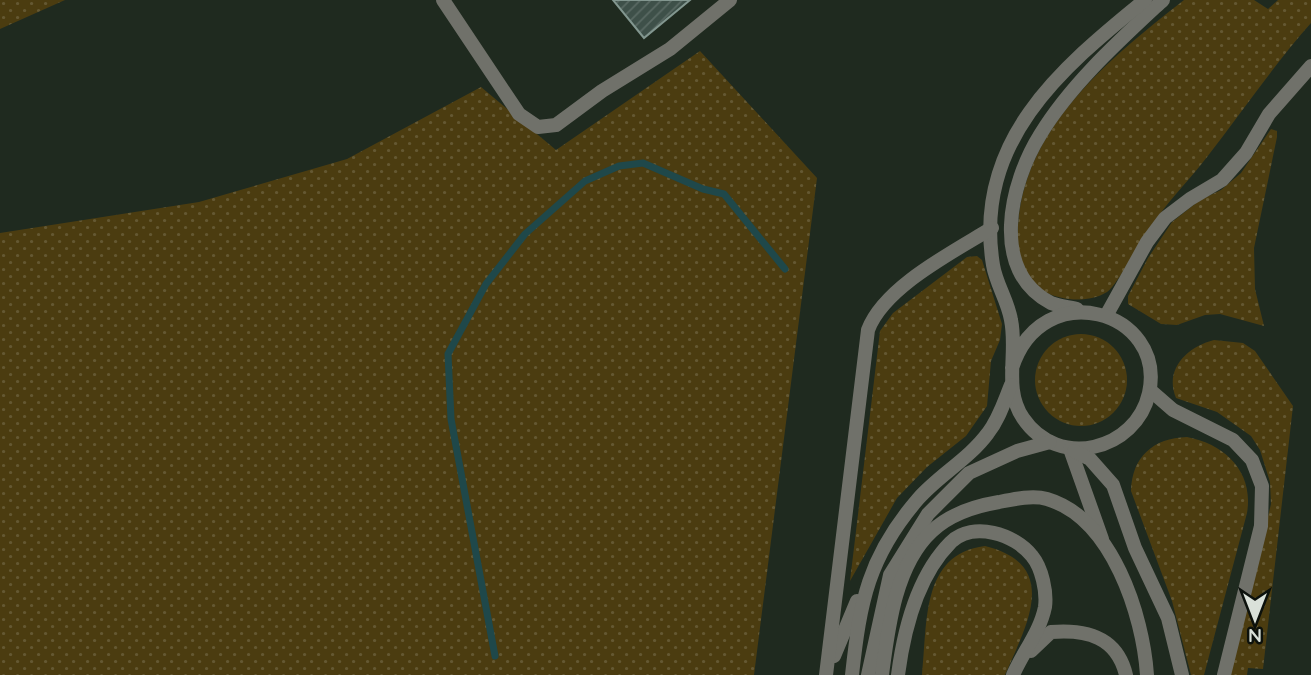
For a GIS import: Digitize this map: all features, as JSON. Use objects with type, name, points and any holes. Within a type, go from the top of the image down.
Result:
[{"type":"lane","points":[[443,0],[519,114],[528,122],[547,128],[566,120],[602,91],[670,49],[730,0]]},
{"type":"lane","points":[[1145,0],[1059,73],[1030,108],[1000,169],[992,199],[993,266],[1011,318],[1012,384],[1023,418],[1035,432],[1050,442],[1090,459],[1113,485],[1135,548],[1168,618],[1182,675]]},
{"type":"lane","points":[[1070,449],[1091,449],[1111,443],[1128,431],[1143,412],[1150,390],[1149,367],[1144,352],[1125,326],[1106,316],[1052,303],[1030,286],[1015,265],[1011,246],[1012,218],[1022,173],[1039,136],[1062,104],[1163,0]]},
{"type":"lane","points":[[1106,316],[1147,242],[1166,218],[1190,198],[1222,180],[1246,153],[1269,114],[1311,66]]},
{"type":"lane","points":[[827,675],[863,344],[871,321],[874,313],[891,296],[992,228]]},
{"type":"lane","points":[[1012,368],[1029,334],[1045,321],[1065,313],[1086,311]]},
{"type":"lane","points":[[827,675],[836,648],[882,548],[919,498],[987,435],[1000,415],[1012,384]]},
{"type":"lane","points":[[1150,390],[1173,410],[1233,440],[1252,460],[1262,486],[1261,526],[1224,675]]},
{"type":"lane","points":[[868,675],[890,575],[929,514],[969,473],[1017,451],[1050,442]]},
{"type":"lane","points":[[1070,449],[1102,539],[1139,621],[1147,675]]},
{"type":"lane","points":[[883,675],[892,604],[907,569],[931,532],[958,513],[990,503],[1045,498],[1064,506],[1102,539]]},
{"type":"lane","points":[[898,675],[902,644],[914,605],[932,566],[953,540],[979,530],[1010,537],[1032,556],[1044,583],[1045,604],[1041,622],[1015,670]]},
{"type":"lane","points":[[852,675],[859,622],[872,568]]},
{"type":"lane","points":[[1015,670],[1051,632],[1065,631],[1099,638],[1111,645],[1122,658],[1126,675]]},
{"type":"lane","points":[[886,645],[892,675]]},
{"type":"shaded area","points":[[0,0],[65,0],[0,29]]},
{"type":"shaded area","points":[[1184,0],[1254,0],[1268,9],[1278,0],[1311,0],[1311,23],[1163,210],[1112,288],[1100,296],[1084,299],[1068,299],[1045,292],[1028,277],[1018,247],[1021,201],[1033,165],[1050,132],[1072,102],[1126,47]]},
{"type":"shaded area","points":[[700,51],[817,178],[754,675],[0,675],[0,233],[199,202],[347,159],[481,87],[556,150]]},
{"type":"shaded area","points":[[1271,129],[1277,131],[1277,137],[1254,248],[1255,289],[1264,326],[1220,314],[1205,315],[1177,325],[1161,324],[1128,304],[1128,296],[1148,258],[1172,222],[1200,200],[1221,190],[1241,173]]},
{"type":"shaded area","points":[[977,256],[982,260],[1002,324],[1000,340],[991,361],[987,406],[966,436],[927,467],[897,498],[850,581],[880,331],[893,313],[967,257]]},
{"type":"shaded area","points":[[1081,334],[1099,337],[1114,347],[1124,362],[1127,380],[1124,398],[1114,413],[1099,423],[1081,426],[1063,423],[1048,413],[1038,398],[1035,380],[1038,362],[1048,347],[1063,337]]},
{"type":"shaded area","points":[[1214,340],[1243,343],[1255,351],[1293,406],[1263,669],[1248,668],[1247,675],[1229,675],[1271,504],[1270,482],[1260,450],[1251,436],[1217,412],[1176,398],[1173,387],[1173,378],[1180,361],[1195,348]]},
{"type":"shaded area","points":[[1187,437],[1213,446],[1234,462],[1246,485],[1248,498],[1247,513],[1204,675],[1191,675],[1172,601],[1131,491],[1135,468],[1147,452],[1164,441]]},
{"type":"shaded area","points":[[985,546],[1009,555],[1024,567],[1031,582],[1032,599],[1028,618],[1005,675],[922,675],[927,614],[938,577],[949,562],[964,552]]},
{"type":"building","points":[[613,0],[690,0],[644,38]]},
{"type":"waterway","points":[[495,656],[451,419],[448,354],[486,284],[525,234],[585,181],[619,166],[643,163],[703,189],[724,194],[785,269]]}]
